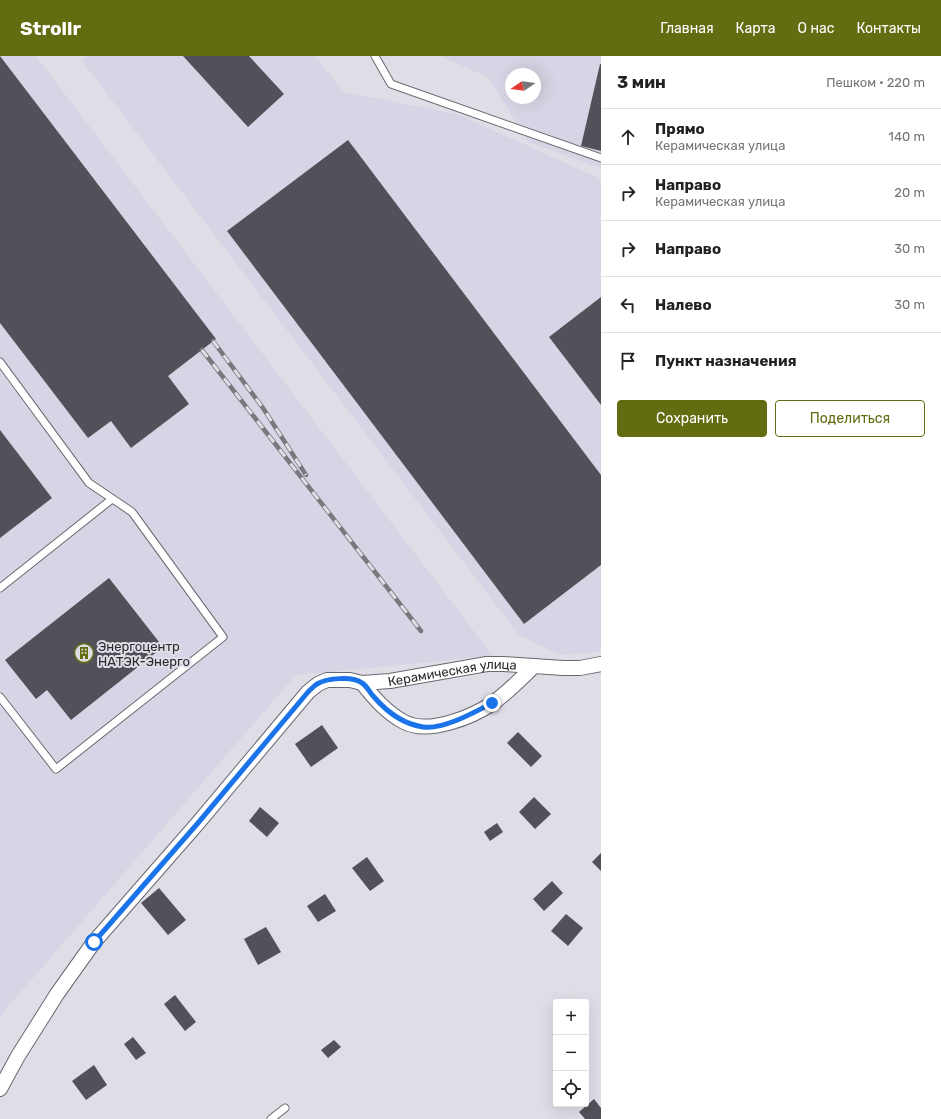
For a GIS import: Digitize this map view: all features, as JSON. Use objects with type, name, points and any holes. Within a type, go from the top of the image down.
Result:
[{"type":"street","name":"Керамическая улица","points":[[0,1089],[18,1056],[57,994],[94,942],[198,823],[308,692],[318,684],[327,680],[350,680],[362,683],[390,681],[487,664],[574,668],[601,664]]},
{"type":"street","points":[[362,683],[389,712],[405,722],[424,727],[445,724],[468,716],[492,703],[512,688],[534,666]]},
{"type":"lane","points":[[375,56],[391,84],[601,158]]},
{"type":"lane","points":[[0,362],[89,483],[132,512],[223,637],[56,769],[0,697]]},
{"type":"lane","points":[[0,588],[112,499]]},
{"type":"lane","points":[[271,1119],[285,1108]]},
{"type":"shaded area","points":[[0,56],[36,56],[493,656],[296,675],[0,1016]]},
{"type":"shaded area","points":[[88,56],[315,56],[344,92],[457,114],[601,179],[601,652],[560,655],[519,635],[82,61]]},
{"type":"shaded area","points":[[440,56],[601,56],[601,168],[528,142],[488,77]]},
{"type":"building","points":[[0,56],[216,339],[168,376],[189,404],[131,448],[111,421],[88,438],[0,323]]},
{"type":"building","points":[[183,56],[249,56],[284,94],[248,127]]},
{"type":"building","points":[[601,64],[601,151],[581,146]]},
{"type":"building","points":[[348,140],[601,475],[601,565],[524,624],[227,231]]},
{"type":"building","points":[[601,297],[601,405],[549,337]]},
{"type":"building","points":[[0,430],[52,498],[0,538]]},
{"type":"building","name":"Энергоцентр НАТЭК-Энерго","points":[[109,578],[163,647],[71,720],[47,690],[36,699],[5,660]]},
{"type":"building","points":[[322,725],[338,748],[311,767],[295,744]]},
{"type":"building","points":[[518,732],[542,756],[531,767],[507,743]]},
{"type":"building","points":[[534,797],[551,814],[535,829],[519,812]]},
{"type":"building","points":[[260,807],[279,823],[267,837],[249,821]]},
{"type":"building","points":[[497,823],[503,832],[490,841],[484,832]]},
{"type":"building","points":[[601,853],[601,871],[592,862]]},
{"type":"building","points":[[367,857],[384,881],[370,891],[352,868]]},
{"type":"building","points":[[552,881],[563,893],[544,911],[533,899]]},
{"type":"building","points":[[159,888],[186,920],[168,935],[141,903]]},
{"type":"building","points":[[325,894],[336,911],[318,922],[307,906]]},
{"type":"building","points":[[566,914],[583,928],[568,946],[551,931]]},
{"type":"building","points":[[266,927],[281,952],[258,965],[244,939]]},
{"type":"building","points":[[175,995],[196,1022],[185,1031],[164,1004]]},
{"type":"building","points":[[133,1037],[146,1053],[136,1060],[124,1044]]},
{"type":"building","points":[[334,1040],[341,1047],[328,1058],[321,1050]]},
{"type":"building","points":[[94,1065],[107,1085],[86,1100],[72,1081]]},
{"type":"building","points":[[594,1099],[601,1108],[601,1119],[585,1119],[579,1112],[585,1107],[589,1107],[589,1103]]},
{"type":"railway","points":[[213,341],[263,408],[306,475]]},
{"type":"railway","points":[[202,350],[421,631]]},
{"type":"place","name":"Энергоцентр НАТЭК-Энерго","points":[[84,653]]},
{"type":"route","points":[[94,942],[198,823],[308,692],[318,684],[327,680],[338,679],[362,683],[389,712],[405,722],[424,727],[445,724],[468,716],[492,703]]}]
